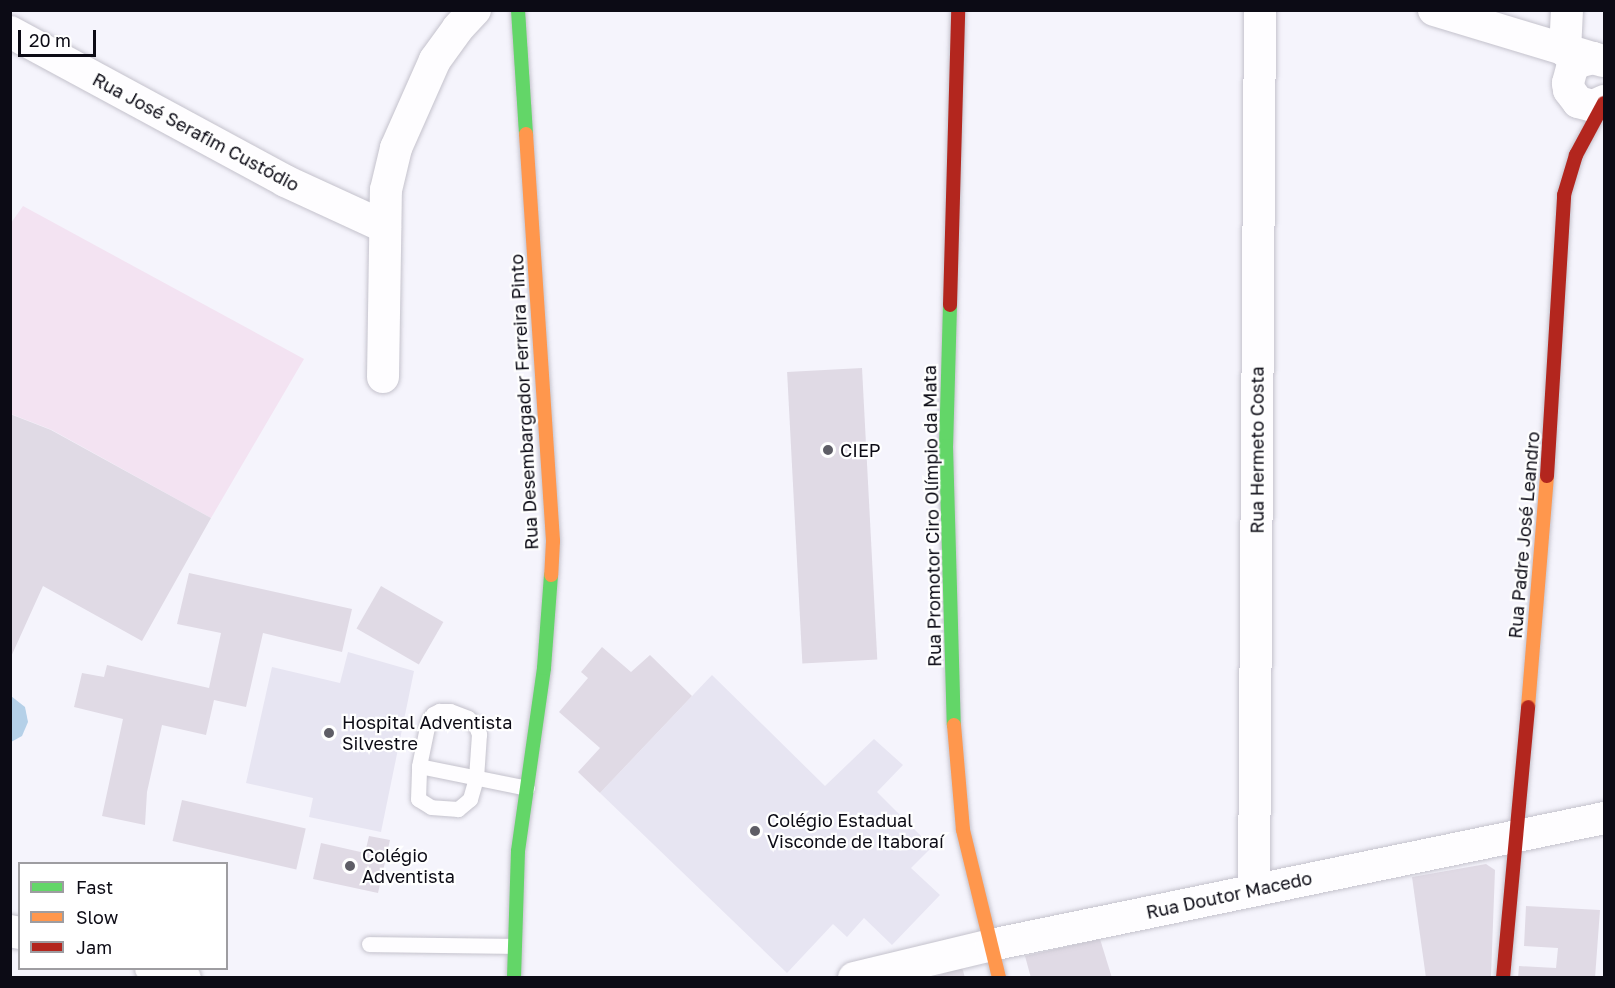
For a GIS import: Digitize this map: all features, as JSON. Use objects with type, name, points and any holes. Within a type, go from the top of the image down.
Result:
[{"type":"street","points":[[383,377],[386,190],[396,148],[435,60],[458,28],[475,10]]},
{"type":"street","name":"Rua Desembargador Ferreira Pinto","points":[[514,978],[513,946],[518,851],[544,668],[553,541],[518,10]]},
{"type":"street","name":"Rua Promotor Ciro Olímpio da Mata","points":[[958,10],[946,446],[953,719],[963,830],[999,978]]},
{"type":"street","name":"Rua Hermeto Costa","points":[[1254,890],[1260,10]]},
{"type":"street","points":[[1434,10],[1501,29],[1533,42],[1594,58]]},
{"type":"street","points":[[1567,10],[1594,58]]},
{"type":"street","name":"Rua José Serafim Custódio","points":[[10,32],[285,181],[385,227]]},
{"type":"street","points":[[1533,42],[1558,67],[1568,82]]},
{"type":"street","points":[[1594,58],[1585,59],[1572,68],[1568,82],[1569,90],[1578,102],[1593,106],[1605,102]]},
{"type":"street","name":"Rua Padre José Leandro","points":[[1503,978],[1545,516],[1564,195],[1576,155],[1605,102]]},
{"type":"street","name":"Rua Doutor Macedo","points":[[854,978],[991,945],[1605,818]]},
{"type":"street","points":[[155,970],[185,978]]},
{"type":"lane","points":[[439,711],[450,711],[468,718],[475,724],[480,746],[476,778],[465,805],[458,808],[431,807],[418,799],[419,766],[428,722],[432,714],[439,711]]},
{"type":"lane","points":[[419,766],[527,788]]},
{"type":"lane","points":[[369,944],[513,946]]},
{"type":"shaded area","points":[[23,206],[304,359],[211,518],[52,430],[11,414],[11,223]]},
{"type":"shaded area","name":"Hospital Adventista Silvestre","points":[[348,652],[414,671],[381,832],[309,817],[313,798],[246,783],[272,667],[340,683]]},
{"type":"shaded area","name":"Colégio Estadual Visconde de Itaboraí","points":[[712,675],[825,786],[874,739],[903,765],[877,792],[932,847],[911,868],[940,895],[892,945],[864,918],[847,937],[833,924],[787,973],[600,793]]},
{"type":"water","points":[[11,696],[25,707],[28,722],[22,736],[11,742]]},
{"type":"building","name":"CIEP","points":[[862,368],[877,660],[802,664],[787,372]]},
{"type":"building","points":[[10,414],[51,430],[211,518],[142,641],[43,586],[10,659]]},
{"type":"building","points":[[189,573],[352,609],[342,652],[263,633],[246,707],[214,700],[206,735],[162,725],[147,792],[145,825],[102,816],[123,719],[74,707],[82,673],[104,677],[107,665],[209,688],[221,633],[177,624]]},
{"type":"building","points":[[381,586],[443,622],[419,664],[356,628]]},
{"type":"building","points":[[602,647],[631,672],[650,655],[692,696],[600,793],[578,772],[600,748],[559,712],[588,678],[581,672]]},
{"type":"building","points":[[182,800],[306,829],[296,869],[173,841]]},
{"type":"building","name":"Colégio Adventista","points":[[369,836],[390,840],[378,893],[313,879],[321,843],[365,853]]},
{"type":"building","points":[[1486,864],[1495,870],[1491,976],[1426,978],[1412,877]]},
{"type":"building","points":[[1526,906],[1600,910],[1595,978],[1518,978],[1519,966],[1556,968],[1558,948],[1524,946]]},
{"type":"building","points":[[1100,939],[1112,978],[1031,978],[1025,956]]},
{"type":"building","points":[[962,967],[965,978],[934,978],[934,977]]},
{"type":"traffic: fast","points":[[518,10],[526,134]]},
{"type":"traffic: fast","points":[[950,305],[946,446],[954,725]]},
{"type":"traffic: fast","points":[[514,978],[518,851],[544,668],[551,575]]},
{"type":"traffic: slow","points":[[526,134],[553,541],[551,575]]},
{"type":"traffic: slow","points":[[1528,707],[1547,476]]},
{"type":"traffic: slow","points":[[954,725],[963,830],[999,978]]},
{"type":"traffic: jam","points":[[950,305],[958,10]]},
{"type":"traffic: jam","points":[[1547,476],[1564,195],[1576,155],[1604,103]]},
{"type":"traffic: jam","points":[[1503,978],[1528,707]]},
{"type":"place","name":"CIEP","points":[[828,450]]},
{"type":"place","name":"Hospital Adventista Silvestre","points":[[329,733]]},
{"type":"place","name":"Colégio Estadual Visconde de Itaboraí","points":[[755,831]]},
{"type":"place","name":"Colégio Adventista","points":[[350,866]]}]
